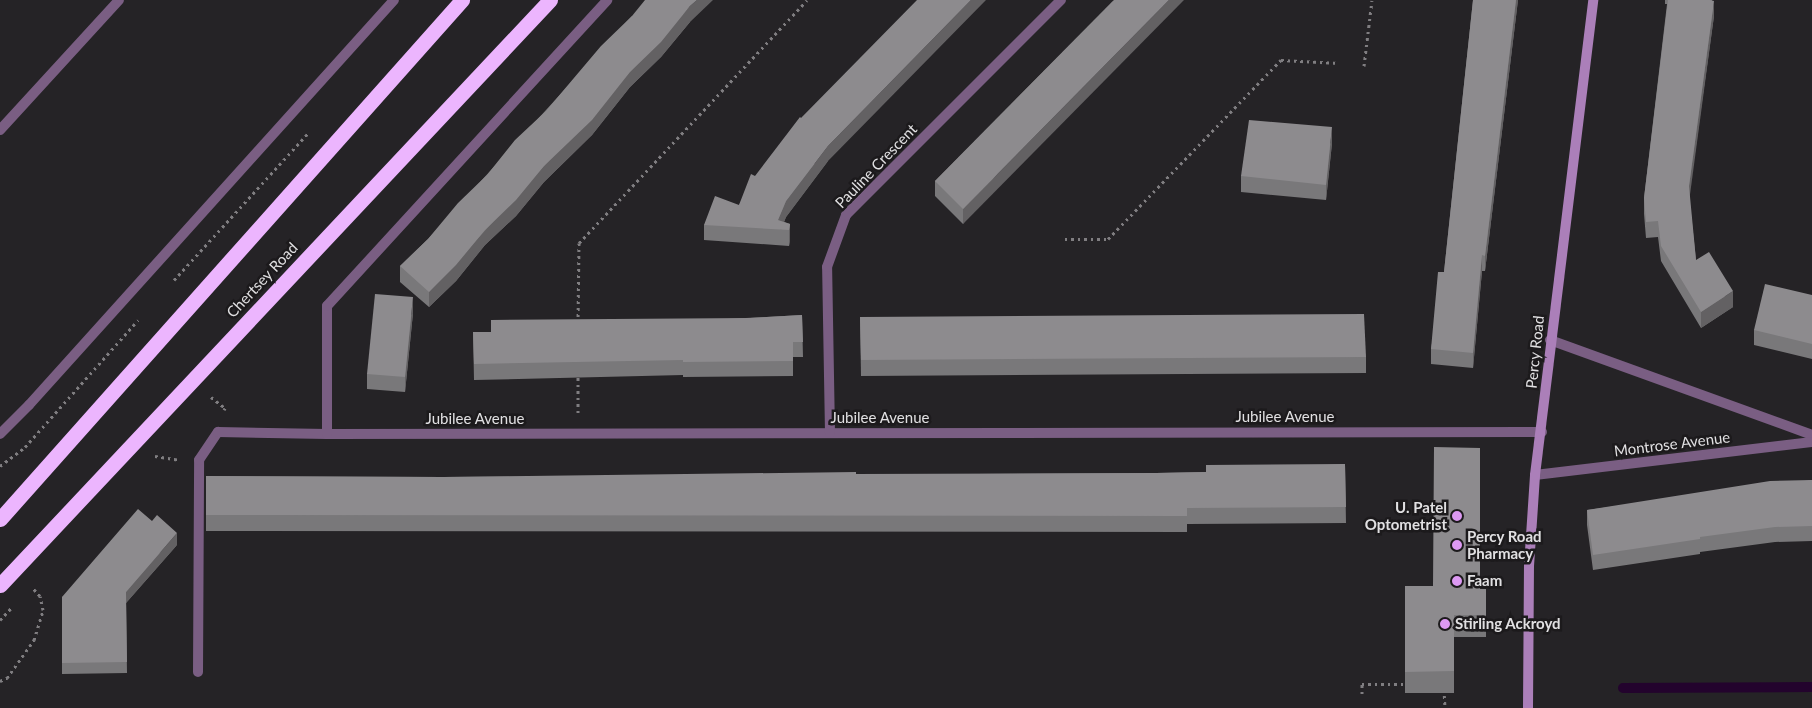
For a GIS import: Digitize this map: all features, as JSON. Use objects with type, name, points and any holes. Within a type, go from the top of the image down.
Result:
[{"type":"highway","points":[[0,519],[462,0]]},
{"type":"highway","name":"Chertsey Road","points":[[0,585],[550,0]]},
{"type":"street","points":[[0,130],[119,0]]},
{"type":"street","points":[[0,434],[29,405],[394,0]]},
{"type":"street","points":[[326,434],[327,306],[607,0]]},
{"type":"street","name":"Pauline Crescent","points":[[830,433],[827,267],[846,215],[1061,0]]},
{"type":"street","name":"Percy Road","points":[[1528,708],[1529,566],[1535,475],[1542,432],[1550,340],[1593,0]]},
{"type":"street","name":"Montrose Avenue","points":[[1550,340],[1812,435]]},
{"type":"street","name":"Jubilee Avenue","points":[[198,672],[199,460],[218,432],[326,434],[1542,432]]},
{"type":"street","name":"Montrose Avenue","points":[[1535,475],[1812,442]]},
{"type":"path","points":[[578,328],[579,242],[808,0]]},
{"type":"path","points":[[1364,66],[1372,0]]},
{"type":"path","points":[[1065,239],[1108,239],[1281,60],[1339,63]]},
{"type":"path","points":[[169,286],[309,132]]},
{"type":"path","points":[[0,466],[25,447],[142,315]]},
{"type":"path","points":[[578,367],[578,434]]},
{"type":"path","points":[[211,396],[225,408]]},
{"type":"path","points":[[154,456],[173,460]]},
{"type":"path","points":[[0,681],[7,678],[34,640],[43,610],[40,596],[31,586]]},
{"type":"path","points":[[0,620],[11,608]]},
{"type":"path","points":[[1362,694],[1362,684],[1415,684]]},
{"type":"path","points":[[1444,684],[1445,708]]},
{"type":"building","points":[[645,0],[697,0],[661,42],[630,72],[592,120],[544,166],[516,200],[485,230],[456,265],[429,292],[400,266],[428,239],[458,203],[487,175],[515,140],[546,111],[601,46],[632,16]]},
{"type":"building","points":[[917,0],[971,0],[828,146],[786,201],[778,220],[790,224],[789,230],[704,225],[715,196],[739,205],[751,174],[755,176],[800,117]]},
{"type":"building","points":[[1114,0],[1169,0],[963,209],[935,181]]},
{"type":"building","points":[[1473,0],[1516,0],[1485,256],[1482,255],[1473,353],[1431,349],[1438,272],[1444,272]]},
{"type":"building","points":[[1668,0],[1714,1],[1689,186],[1696,260],[1709,252],[1733,291],[1701,312],[1661,246],[1658,221],[1646,222],[1644,198]]},
{"type":"building","points":[[1249,120],[1332,127],[1326,185],[1241,176]]},
{"type":"building","points":[[1765,284],[1812,295],[1812,344],[1754,330]]},
{"type":"building","points":[[375,294],[413,297],[405,377],[367,374]]},
{"type":"building","points":[[1364,314],[1366,357],[861,360],[860,317]]},
{"type":"building","points":[[802,315],[803,342],[793,342],[793,361],[683,362],[683,360],[474,364],[473,332],[491,332],[491,320],[750,318]]},
{"type":"building","points":[[1434,447],[1480,448],[1480,589],[1486,589],[1486,615],[1454,615],[1454,671],[1405,672],[1405,586],[1433,586]]},
{"type":"building","points":[[1345,464],[1346,507],[1187,508],[1187,516],[206,515],[206,476],[443,477],[856,472],[856,474],[1156,473],[1206,472],[1206,465]]},
{"type":"building","points":[[1812,480],[1812,526],[1775,527],[1700,537],[1700,539],[1593,555],[1587,510],[1770,481]]},
{"type":"building","points":[[138,509],[152,521],[157,515],[177,533],[126,592],[127,662],[62,663],[62,597]]},
{"type":"waterway","points":[[1623,688],[1812,687]]},
{"type":"place","name":"U. Patel Optometrist","points":[[1457,516]]},
{"type":"place","name":"Percy Road Pharmacy","points":[[1457,545]]},
{"type":"place","name":"Faam","points":[[1457,581]]},
{"type":"place","name":"Stirling Ackroyd","points":[[1445,624]]}]
